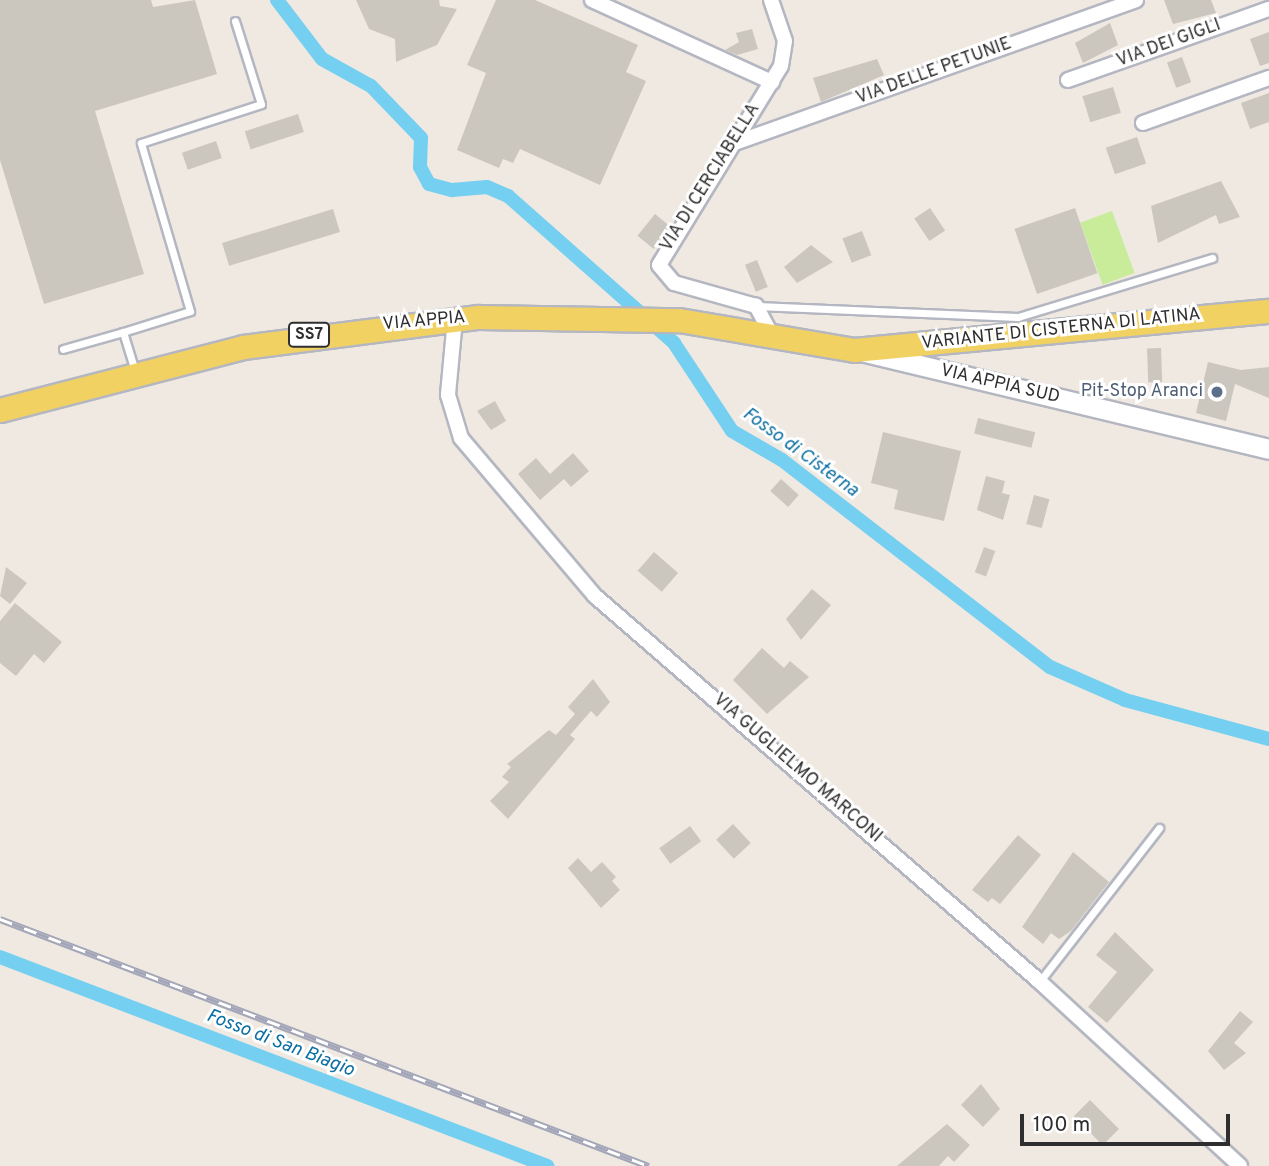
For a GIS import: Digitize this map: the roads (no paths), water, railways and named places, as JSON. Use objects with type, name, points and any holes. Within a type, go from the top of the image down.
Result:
[{"type":"main road","points":[[1124,322],[1269,299]]},
{"type":"main road","name":"VARIANTE DI CISTERNA DI LATINA","points":[[854,350],[1124,322],[1269,311]]},
{"type":"main road","name":"VIA APPIA","points":[[0,410],[135,370],[299,336],[455,319],[627,317],[698,321],[770,332],[854,350]]},
{"type":"main road","points":[[1124,322],[1269,326]]},
{"type":"main road","name":"VIA APPIA SUD","points":[[854,350],[1269,449]]},
{"type":"street","points":[[592,0],[772,82]]},
{"type":"street","name":"VIA DI CERCIABELLA","points":[[756,306],[674,283],[659,265],[772,82],[785,44],[771,0]]},
{"type":"street","name":"VIA DELLE PETUNIE","points":[[732,144],[1136,0]]},
{"type":"street","name":"VIA DEI GIGLI","points":[[1068,80],[1269,9]]},
{"type":"street","points":[[1143,122],[1269,78]]},
{"type":"street","points":[[756,306],[770,332]]},
{"type":"street","name":"VIA GUGLIELMO MARCONI","points":[[455,319],[448,374],[452,417],[510,503],[616,616],[1039,981],[1240,1166]]},
{"type":"lane","points":[[63,349],[190,311],[141,143],[261,104],[235,21]]},
{"type":"lane","points":[[756,306],[1018,317],[1212,258]]},
{"type":"lane","points":[[123,332],[135,370]]},
{"type":"lane","points":[[1039,981],[1159,828]]},
{"type":"waterway","name":"Fosso di Cisterna","points":[[277,0],[322,59],[371,86],[421,138],[420,167],[429,184],[452,190],[487,187],[508,196],[674,343],[732,431],[782,460],[1050,667],[1125,700],[1269,739]]},
{"type":"waterway","name":"Fosso di San Biagio","points":[[0,957],[547,1166]]},
{"type":"railway","points":[[0,919],[649,1166]]},
{"type":"place","name":"Pit-Stop Aranci","points":[[1217,392]]}]
